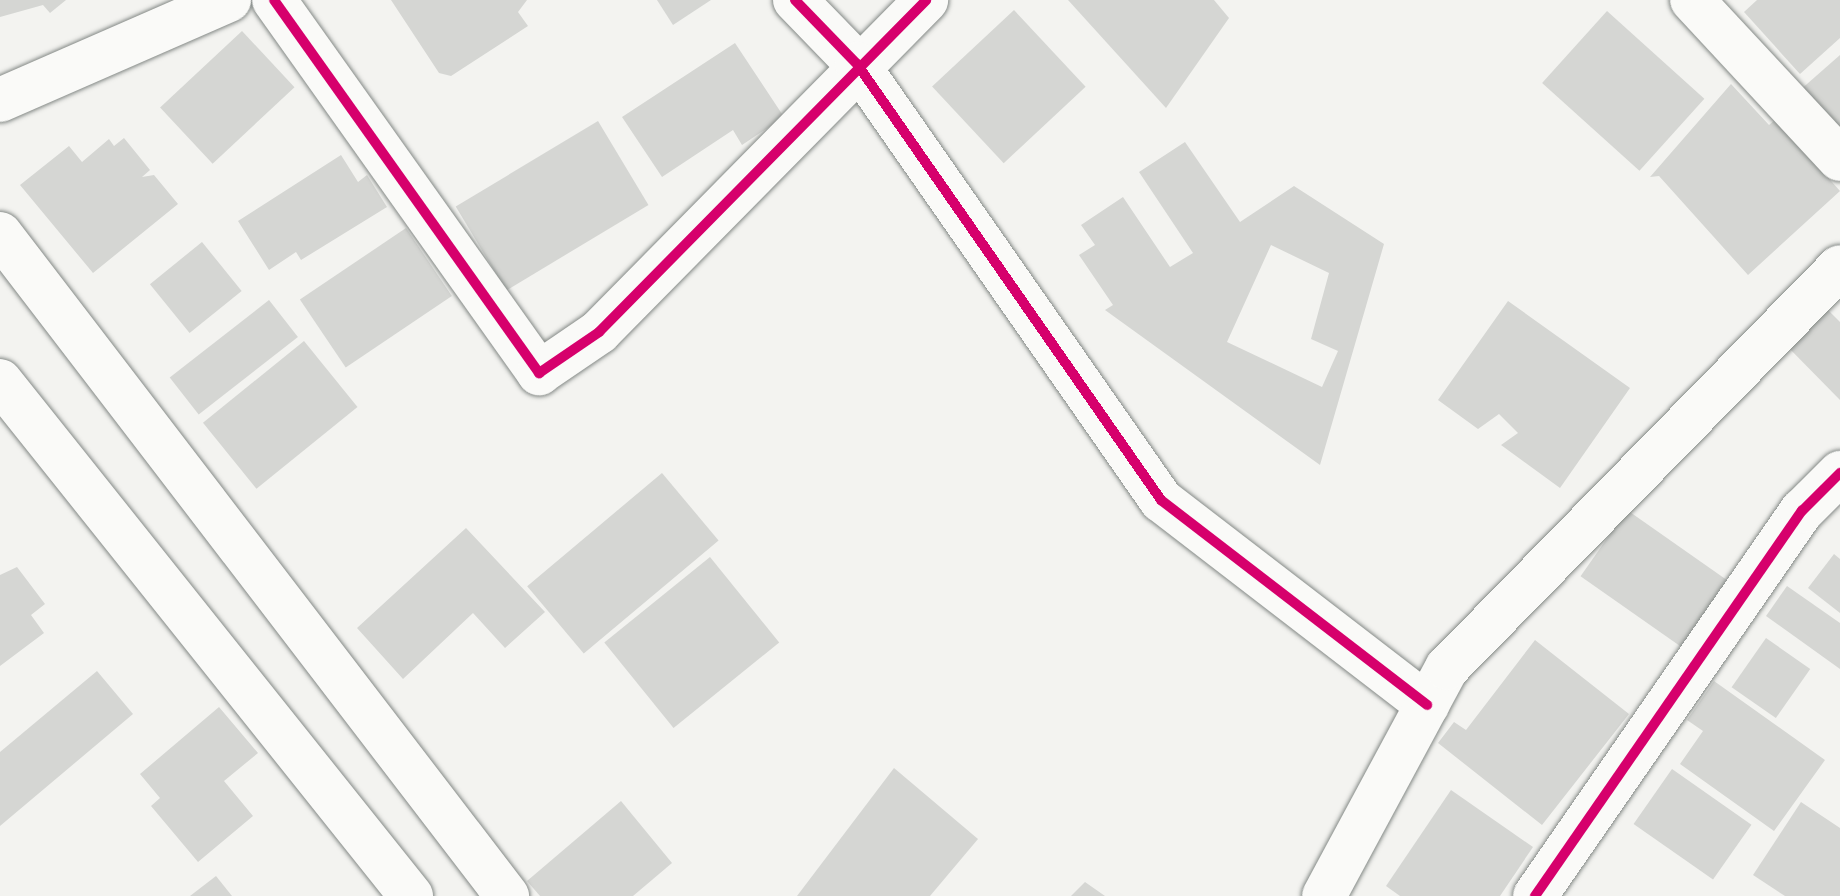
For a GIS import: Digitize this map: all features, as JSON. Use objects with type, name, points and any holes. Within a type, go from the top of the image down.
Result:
[{"type":"street","points":[[0,100],[153,15],[229,0]]},
{"type":"street","points":[[274,0],[539,373],[599,332],[857,64],[926,0]]},
{"type":"street","points":[[795,0],[857,64],[1161,500],[1427,705]]},
{"type":"street","points":[[1692,0],[1840,159]]},
{"type":"street","points":[[0,234],[507,896]]},
{"type":"street","points":[[1324,896],[1447,668],[1840,267]]},
{"type":"street","points":[[0,381],[411,896]]},
{"type":"street","points":[[1535,896],[1802,511],[1840,473]]},
{"type":"building","points":[[0,0],[66,0],[50,13],[43,5],[0,17]]},
{"type":"building","points":[[391,0],[527,0],[518,12],[528,26],[451,76],[439,73]]},
{"type":"building","points":[[657,0],[711,0],[673,25]]},
{"type":"building","points":[[1068,0],[1214,0],[1229,18],[1166,108]]},
{"type":"building","points":[[1757,0],[1840,0],[1840,38],[1800,74],[1744,12]]},
{"type":"building","points":[[1014,10],[1086,87],[1004,163],[932,86]]},
{"type":"building","points":[[1607,11],[1704,99],[1639,171],[1542,83]]},
{"type":"building","points":[[242,31],[295,87],[213,164],[160,107]]},
{"type":"building","points":[[735,43],[784,117],[742,145],[733,130],[662,177],[622,117]]},
{"type":"building","points":[[1840,55],[1840,138],[1799,91]]},
{"type":"building","points":[[1731,84],[1769,125],[1776,119],[1840,191],[1748,275],[1659,176],[1650,177]]},
{"type":"building","points":[[598,121],[648,205],[506,290],[456,206]]},
{"type":"building","points":[[124,138],[150,170],[142,177],[154,175],[178,204],[93,273],[20,185],[69,146],[82,162],[109,139],[114,146]]},
{"type":"building","points":[[1185,142],[1240,222],[1294,186],[1384,244],[1320,465],[1105,310],[1113,305],[1079,255],[1095,245],[1081,225],[1123,197],[1170,267],[1193,253],[1139,172]],"holes":[[[1271,245],[1329,273],[1311,339],[1338,351],[1322,387],[1227,342]]]},
{"type":"building","points":[[341,155],[358,182],[367,175],[387,207],[301,260],[296,252],[269,270],[238,221]]},
{"type":"building","points":[[406,228],[452,296],[346,368],[300,300]]},
{"type":"building","points":[[202,242],[242,291],[190,333],[150,284]]},
{"type":"building","points":[[269,300],[298,337],[199,415],[170,378]]},
{"type":"building","points":[[1508,301],[1630,388],[1560,488],[1501,445],[1518,433],[1499,414],[1478,429],[1438,400]]},
{"type":"building","points":[[1822,304],[1840,322],[1840,400],[1783,342]]},
{"type":"building","points":[[304,341],[357,407],[256,489],[203,423]]},
{"type":"building","points":[[662,473],[719,540],[584,654],[527,586]]},
{"type":"building","points":[[1627,510],[1734,585],[1688,651],[1581,576]]},
{"type":"building","points":[[466,528],[545,612],[505,648],[473,613],[403,679],[357,628]]},
{"type":"building","points":[[1834,554],[1840,559],[1840,613],[1808,588]]},
{"type":"building","points":[[710,557],[779,642],[674,728],[604,643]]},
{"type":"building","points":[[17,567],[45,604],[31,615],[44,633],[0,666],[0,575]]},
{"type":"building","points":[[1787,586],[1840,623],[1840,669],[1766,616]]},
{"type":"building","points":[[1766,638],[1810,669],[1776,718],[1732,687]]},
{"type":"building","points":[[1535,640],[1629,714],[1542,825],[1438,743],[1454,722],[1466,730]]},
{"type":"building","points":[[97,671],[133,714],[0,826],[0,752]]},
{"type":"building","points":[[1714,681],[1825,760],[1774,831],[1680,764],[1703,731],[1687,720]]},
{"type":"building","points":[[219,707],[258,753],[224,781],[253,816],[198,862],[151,806],[160,798],[140,774]]},
{"type":"building","points":[[894,768],[978,839],[930,896],[797,896]]},
{"type":"building","points":[[1672,769],[1751,825],[1713,880],[1634,824]]},
{"type":"building","points":[[1451,790],[1533,847],[1500,896],[1400,896],[1386,886]]},
{"type":"building","points":[[621,801],[672,863],[633,896],[540,896],[527,881]]},
{"type":"building","points":[[1801,802],[1840,828],[1840,896],[1785,896],[1753,875]]},
{"type":"building","points":[[216,876],[232,896],[190,896]]},
{"type":"building","points":[[1085,882],[1105,896],[1071,896]]},
{"type":"cycle path","points":[[274,0],[539,373],[599,332],[926,0]]},
{"type":"cycle path","points":[[795,0],[857,64],[1161,500],[1427,705]]},
{"type":"cycle path","points":[[1535,896],[1802,511],[1840,473]]}]
